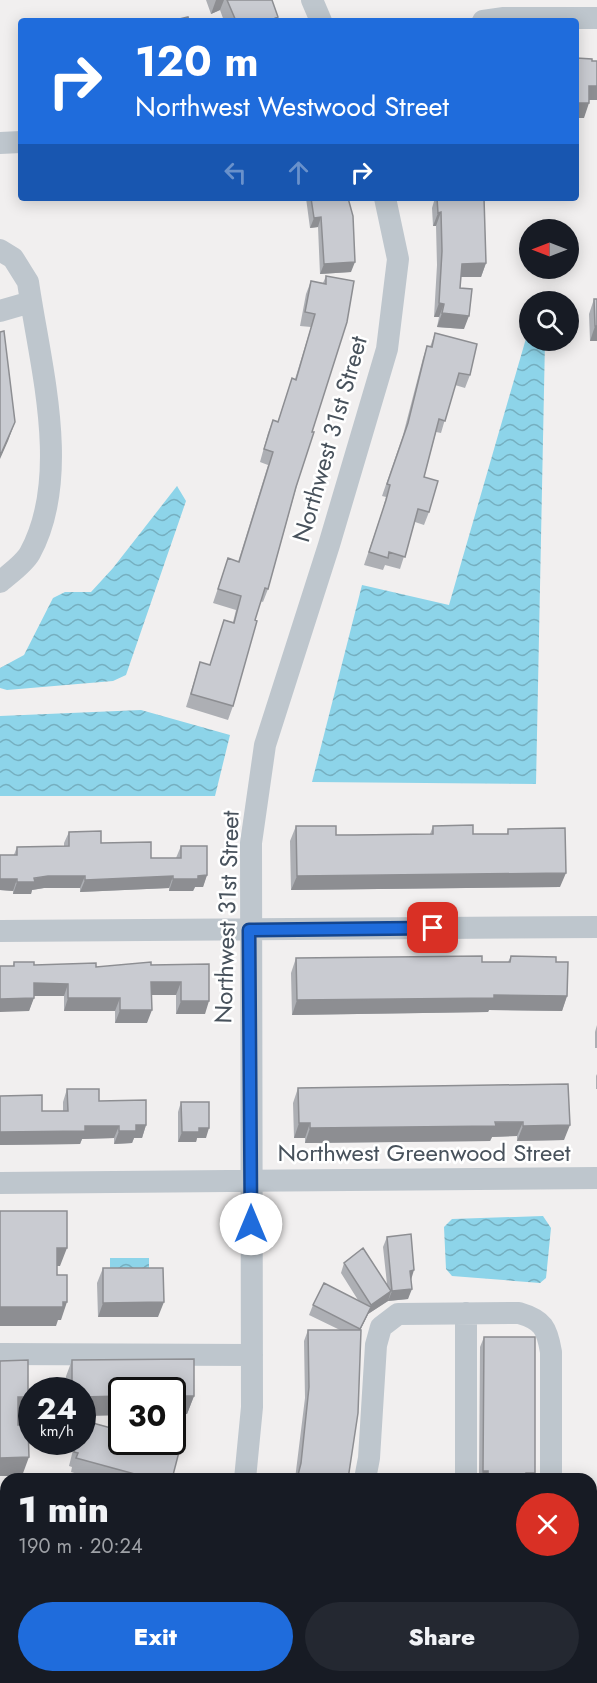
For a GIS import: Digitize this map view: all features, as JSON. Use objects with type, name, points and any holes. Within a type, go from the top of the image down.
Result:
[{"type":"street","points":[[312,0],[320,18]]},
{"type":"street","points":[[504,18],[597,18]]},
{"type":"street","points":[[0,143],[18,141]]},
{"type":"street","name":"Northwest 31st Street","points":[[246,1473],[252,1407],[249,930],[251,843],[265,745],[329,545],[387,349],[398,259],[386,201]]},
{"type":"street","points":[[0,250],[13,258],[28,282],[53,452],[50,502],[29,555],[0,582]]},
{"type":"street","points":[[0,311],[31,302]]},
{"type":"street","points":[[0,931],[597,927]]},
{"type":"street","name":"Northwest Greenwood Street","points":[[0,1184],[597,1178]]},
{"type":"street","points":[[466,1313],[466,1473]]},
{"type":"street","points":[[366,1473],[376,1345],[381,1327],[398,1314],[466,1313],[519,1313],[537,1318],[548,1334],[551,1352],[551,1473]]},
{"type":"street","points":[[0,1354],[252,1355]]},
{"type":"water","points":[[522,351],[545,351],[536,784],[312,782],[362,585],[449,605]]},
{"type":"water","points":[[177,486],[186,501],[126,675],[113,681],[7,690],[0,688],[0,668],[24,655],[53,598],[65,592],[91,592],[113,568]]},
{"type":"water","points":[[141,710],[230,735],[215,796],[0,796],[0,716]]},
{"type":"water","points":[[543,1216],[551,1228],[546,1278],[540,1283],[452,1276],[446,1269],[444,1227],[452,1219]]},
{"type":"water","points":[[110,1258],[149,1258],[149,1275],[110,1275]]},
{"type":"building","points":[[227,0],[272,0],[278,17],[276,18],[235,18]]},
{"type":"building","points":[[579,58],[597,61],[597,86],[589,86],[589,103],[579,103]]},
{"type":"building","points":[[311,201],[349,201],[353,216],[355,262],[324,264],[321,217],[314,218]]},
{"type":"building","points":[[437,201],[484,201],[486,263],[462,264],[460,288],[472,289],[469,316],[442,313],[444,304],[439,303],[442,251],[441,212],[438,213]]},
{"type":"building","points":[[326,276],[354,281],[347,322],[312,432],[314,432],[296,487],[268,589],[265,588],[255,620],[257,621],[233,706],[191,694],[200,662],[210,665],[224,620],[234,623],[241,596],[218,589],[228,558],[239,562],[273,452],[264,449],[273,420],[278,422],[292,378],[296,380],[315,314],[305,312],[311,281],[326,284]]},
{"type":"building","points":[[594,299],[597,299],[597,326],[595,326]]},
{"type":"building","points":[[4,331],[15,422],[0,456],[0,332]]},
{"type":"building","points":[[435,333],[477,344],[470,375],[459,373],[445,421],[439,419],[424,477],[438,481],[429,512],[418,509],[405,557],[389,552],[388,558],[369,552],[390,485],[387,484],[408,423],[427,346],[432,347]]},
{"type":"building","points":[[473,825],[473,834],[508,834],[508,829],[565,828],[566,873],[297,876],[296,826],[336,826],[336,835],[355,835],[433,834],[433,826]]},
{"type":"building","points":[[101,831],[101,843],[151,842],[151,858],[181,858],[181,846],[207,846],[207,875],[198,876],[198,879],[173,879],[173,876],[85,880],[85,876],[48,876],[34,878],[35,882],[17,882],[17,879],[0,879],[0,855],[17,855],[17,847],[69,846],[69,832]]},
{"type":"building","points":[[482,956],[482,962],[510,962],[511,956],[556,957],[556,962],[568,962],[567,996],[494,995],[494,998],[297,1000],[296,958]]},
{"type":"building","points":[[14,962],[34,962],[34,965],[96,963],[96,967],[151,962],[151,965],[209,964],[209,1001],[181,1001],[181,982],[151,982],[152,1010],[120,1010],[120,998],[68,998],[68,984],[34,983],[34,998],[0,999],[0,966],[14,966]]},
{"type":"building","points":[[568,1084],[570,1125],[523,1126],[523,1122],[495,1122],[496,1126],[310,1128],[310,1123],[299,1123],[298,1088]]},
{"type":"building","points":[[67,1089],[99,1089],[99,1101],[146,1100],[146,1125],[136,1125],[136,1131],[119,1131],[119,1126],[85,1126],[85,1131],[0,1132],[0,1096],[42,1095],[42,1111],[68,1111]]},
{"type":"building","points":[[181,1102],[209,1102],[209,1128],[199,1128],[199,1132],[182,1132]]},
{"type":"building","points":[[0,1211],[67,1211],[67,1248],[57,1248],[57,1275],[67,1275],[67,1302],[63,1302],[63,1307],[0,1307]]},
{"type":"building","points":[[411,1234],[414,1270],[410,1271],[412,1289],[392,1291],[387,1237]]},
{"type":"building","points":[[363,1248],[391,1291],[371,1305],[344,1263]]},
{"type":"building","points":[[103,1268],[163,1268],[164,1302],[103,1303]]},
{"type":"building","points":[[324,1283],[371,1307],[360,1329],[313,1305]]},
{"type":"building","points":[[308,1330],[361,1330],[358,1413],[349,1473],[298,1473],[309,1387]]},
{"type":"building","points":[[484,1337],[535,1337],[535,1473],[488,1473],[488,1471],[483,1471]]},
{"type":"building","points":[[194,1359],[194,1396],[186,1396],[186,1377],[108,1377],[108,1396],[96,1397],[96,1377],[72,1377],[72,1360]]},
{"type":"building","points":[[28,1360],[28,1377],[18,1377],[18,1455],[29,1455],[29,1457],[0,1458],[0,1361]]},
{"type":"building","points":[[96,1424],[108,1427],[108,1455],[178,1455],[174,1473],[131,1473],[76,1458],[77,1455],[96,1455]]},
{"type":"route","points":[[251,1224],[249,930],[433,928]]}]
